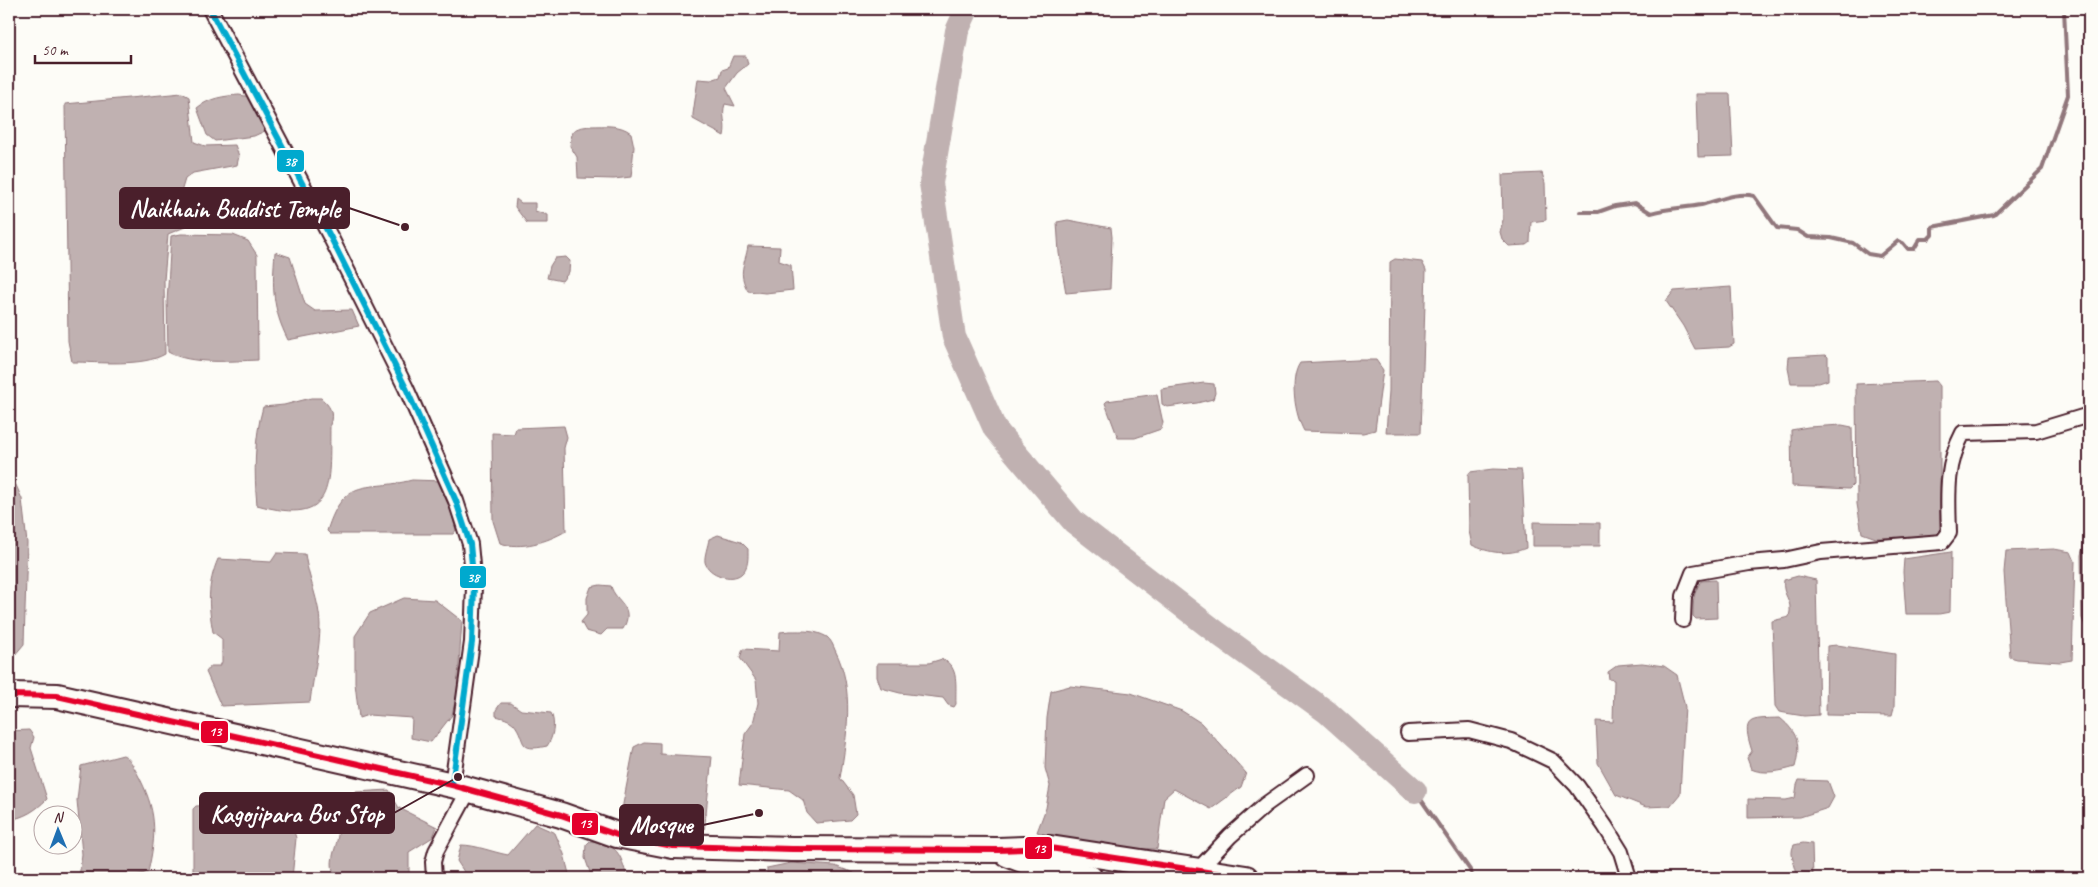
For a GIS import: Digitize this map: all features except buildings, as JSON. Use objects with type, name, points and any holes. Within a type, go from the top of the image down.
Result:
[{"type":"highway","points":[[9,695],[57,696],[461,788],[561,815],[618,834],[673,846],[792,849],[998,850],[1050,848],[1195,874],[1246,878]]},
{"type":"highway","points":[[998,850],[1044,868],[1090,878]]},
{"type":"street","points":[[210,9],[331,238],[406,388],[456,502],[470,544],[474,586],[472,642],[461,788],[432,862],[434,878]]},
{"type":"street","points":[[1683,620],[1684,596],[1693,573],[1749,563],[1784,560],[1821,552],[1942,542],[1949,533],[1948,478],[1958,442],[1963,433],[2036,431],[2089,415]]},
{"type":"street","points":[[1408,733],[1469,730],[1511,741],[1553,761],[1577,786],[1605,826],[1621,852],[1629,878]]},
{"type":"street","points":[[1195,874],[1237,830],[1265,806],[1307,775]]},
{"type":"shaded area","points":[[733,56],[746,56],[748,64],[737,73],[726,88],[735,106],[725,104],[724,136],[693,119],[693,114],[698,79],[711,80],[720,77],[722,70],[728,68]]},
{"type":"shaded area","points":[[182,93],[189,97],[194,142],[205,146],[235,145],[239,156],[237,165],[193,173],[185,179],[178,202],[185,227],[168,234],[164,280],[165,354],[145,361],[72,362],[68,341],[65,104]]},
{"type":"shaded area","points":[[1696,94],[1730,94],[1733,156],[1698,157]]},
{"type":"shaded area","points":[[239,95],[251,97],[267,130],[254,136],[215,141],[207,135],[197,108],[217,98]]},
{"type":"shaded area","points":[[591,126],[617,127],[631,133],[634,147],[631,177],[614,179],[578,178],[577,157],[570,146],[572,136],[574,130]]},
{"type":"shaded area","points":[[1542,173],[1545,183],[1546,220],[1531,222],[1530,242],[1526,245],[1509,246],[1502,239],[1500,232],[1503,220],[1502,175]]},
{"type":"shaded area","points":[[516,199],[521,203],[535,203],[535,211],[548,215],[548,223],[527,223],[515,207]]},
{"type":"shaded area","points":[[1068,220],[1111,228],[1110,289],[1066,293],[1059,253],[1057,222]]},
{"type":"shaded area","points":[[181,234],[233,235],[248,241],[257,255],[258,360],[200,361],[168,352],[167,302],[171,236]]},
{"type":"shaded area","points":[[748,246],[780,247],[779,261],[791,265],[793,290],[765,293],[748,291],[742,273]]},
{"type":"shaded area","points":[[275,252],[290,257],[305,304],[315,311],[352,310],[359,326],[288,340],[279,318],[274,297]]},
{"type":"shaded area","points":[[566,257],[570,261],[569,272],[562,281],[547,278],[550,266],[555,258]]},
{"type":"shaded area","points":[[1395,259],[1422,262],[1426,270],[1421,433],[1386,433],[1389,391],[1390,262]]},
{"type":"shaded area","points":[[1731,287],[1734,344],[1729,347],[1695,349],[1683,326],[1666,301],[1674,291]]},
{"type":"shaded area","points":[[1826,355],[1828,357],[1828,380],[1819,383],[1791,383],[1788,368],[1789,357]]},
{"type":"shaded area","points":[[1376,360],[1383,370],[1375,430],[1363,433],[1304,431],[1298,416],[1294,397],[1295,378],[1300,363]]},
{"type":"shaded area","points":[[1936,381],[1940,386],[1940,530],[1935,537],[1876,538],[1862,533],[1857,504],[1856,384]]},
{"type":"shaded area","points":[[1204,383],[1214,384],[1215,393],[1213,399],[1167,407],[1162,404],[1161,389]]},
{"type":"shaded area","points":[[1157,395],[1163,423],[1161,429],[1135,438],[1118,438],[1105,403],[1107,401]]},
{"type":"shaded area","points":[[311,398],[321,398],[329,407],[331,413],[328,482],[323,496],[315,505],[302,510],[283,510],[257,505],[255,456],[263,407],[284,405]]},
{"type":"shaded area","points":[[1842,425],[1852,427],[1853,485],[1849,489],[1792,486],[1791,430]]},
{"type":"shaded area","points":[[564,426],[567,437],[564,448],[566,531],[551,539],[534,544],[516,546],[500,543],[493,521],[492,433],[514,434],[516,428]]},
{"type":"shaded area","points":[[9,469],[22,499],[27,543],[24,644],[9,662]]},
{"type":"shaded area","points":[[1493,469],[1521,470],[1526,548],[1505,553],[1485,550],[1472,545],[1469,531],[1468,475],[1470,472]]},
{"type":"shaded area","points":[[412,480],[443,481],[456,530],[453,534],[330,534],[327,531],[334,513],[350,493],[370,486]]},
{"type":"shaded area","points":[[1533,522],[1600,523],[1600,546],[1533,546]]},
{"type":"shaded area","points":[[718,535],[741,542],[748,549],[747,566],[741,574],[732,577],[721,576],[715,574],[707,567],[705,560],[709,539]]},
{"type":"shaded area","points":[[2084,543],[2089,543],[2089,626],[2085,626],[2082,618],[2081,555]]},
{"type":"shaded area","points":[[2054,549],[2071,552],[2075,561],[2072,660],[2060,662],[2010,657],[2004,572],[2006,551]]},
{"type":"shaded area","points":[[1951,552],[1950,612],[1906,614],[1904,559]]},
{"type":"shaded area","points":[[277,553],[305,554],[318,608],[320,634],[310,702],[221,706],[206,672],[211,666],[220,666],[222,662],[222,639],[213,632],[210,613],[210,586],[214,568],[218,559],[271,562]]},
{"type":"shaded area","points":[[1798,576],[1816,580],[1819,715],[1804,716],[1779,712],[1775,706],[1772,621],[1789,617],[1790,606],[1784,590],[1784,580]]},
{"type":"shaded area","points":[[1716,580],[1717,618],[1696,619],[1693,616],[1693,602],[1698,586],[1701,581]]},
{"type":"shaded area","points":[[600,585],[611,586],[626,610],[627,615],[623,629],[607,629],[601,635],[586,631],[581,622],[587,615],[587,598],[591,587]]},
{"type":"shaded area","points":[[404,598],[435,600],[462,621],[457,693],[452,715],[431,742],[411,738],[412,718],[368,715],[359,718],[355,683],[355,636],[370,613]]},
{"type":"shaded area","points":[[780,632],[813,632],[827,637],[833,644],[841,665],[845,681],[848,713],[840,778],[853,795],[856,814],[850,820],[816,823],[807,813],[803,800],[789,790],[739,785],[745,734],[753,723],[758,703],[756,680],[740,658],[743,649],[779,651]]},
{"type":"shaded area","points":[[1837,645],[1895,654],[1894,708],[1892,716],[1826,715],[1827,646]]},
{"type":"shaded area","points":[[942,659],[948,662],[954,672],[956,704],[954,707],[948,705],[943,698],[900,693],[881,688],[877,677],[877,663],[929,663]]},
{"type":"shaded area","points":[[1642,663],[1664,666],[1677,675],[1685,707],[1680,794],[1670,806],[1646,807],[1616,795],[1598,763],[1596,721],[1613,722],[1614,680],[1609,679],[1608,672],[1618,665]]},
{"type":"shaded area","points":[[1070,686],[1131,693],[1182,711],[1201,723],[1246,773],[1241,787],[1211,809],[1174,789],[1164,798],[1157,849],[1096,845],[1066,840],[1037,832],[1046,808],[1050,786],[1045,768],[1047,718],[1051,691]]},
{"type":"shaded area","points":[[501,703],[511,703],[521,710],[551,713],[553,717],[553,730],[547,746],[531,748],[526,746],[514,724],[496,716],[496,710]]},
{"type":"shaded area","points":[[1780,718],[1791,729],[1798,745],[1795,767],[1767,772],[1751,769],[1747,758],[1752,751],[1747,732],[1750,722],[1761,719]]},
{"type":"shaded area","points":[[29,730],[34,737],[31,748],[47,799],[41,804],[32,804],[32,811],[29,813],[9,820],[9,731]]},
{"type":"shaded area","points":[[644,742],[660,743],[660,754],[712,757],[704,832],[662,832],[622,821],[623,804],[634,747]]},
{"type":"shaded area","points":[[123,755],[129,760],[144,786],[152,810],[154,833],[148,872],[128,878],[79,878],[82,854],[82,804],[77,804],[77,800],[81,766]]},
{"type":"shaded area","points":[[1799,780],[1828,781],[1834,797],[1828,808],[1800,817],[1748,818],[1748,799],[1786,800],[1795,798]]},
{"type":"shaded area","points":[[389,790],[399,808],[437,827],[433,837],[409,852],[409,878],[336,878],[332,862],[339,832],[337,810],[349,806],[355,792]]},
{"type":"shaded area","points":[[237,797],[249,797],[253,802],[266,797],[280,800],[286,805],[296,838],[292,878],[193,878],[193,809],[196,806],[218,805],[218,813],[226,813],[227,806]]},
{"type":"shaded area","points":[[535,824],[555,833],[564,854],[570,878],[468,878],[457,861],[461,845],[478,847],[508,855]]},
{"type":"shaded area","points":[[590,841],[606,844],[616,851],[620,856],[627,878],[592,878],[585,858],[586,845]]},
{"type":"shaded area","points":[[1812,844],[1813,878],[1797,878],[1792,849],[1794,845]]},
{"type":"shaded area","points":[[791,863],[835,866],[854,873],[854,878],[767,878],[767,868]]},
{"type":"shaded area","points":[[893,872],[916,873],[923,878],[873,878],[875,875]]},
{"type":"waterway","points":[[967,9],[957,31],[931,183],[954,337],[995,429],[1074,522],[1216,632],[1327,712],[1415,791]]},
{"type":"waterway","points":[[1580,212],[1598,212],[1615,206],[1635,203],[1651,213],[1701,205],[1728,197],[1748,195],[1754,196],[1777,228],[1797,230],[1808,237],[1831,238],[1853,243],[1868,254],[1880,256],[1898,241],[1903,243],[1908,249],[1914,249],[1920,239],[1928,239],[1932,235],[1932,227],[1994,215],[2042,169],[2068,95],[2064,9]]},
{"type":"waterway","points":[[1415,791],[1470,870],[1473,878]]},
{"type":"transit line","name":"38","points":[[210,9],[331,238],[406,388],[456,501],[470,544],[474,586],[472,642],[452,785]]},
{"type":"transit line","name":"13","points":[[9,695],[57,696],[452,785],[561,815],[617,835],[673,846],[792,849],[998,850],[1050,848],[1246,878]]},
{"type":"place","name":"Naikhain Buddist Temple","points":[[405,227]]},
{"type":"place","name":"Kagojipara Bus Stop","points":[[458,777]]},
{"type":"place","name":"Mosque","points":[[759,813]]}]
